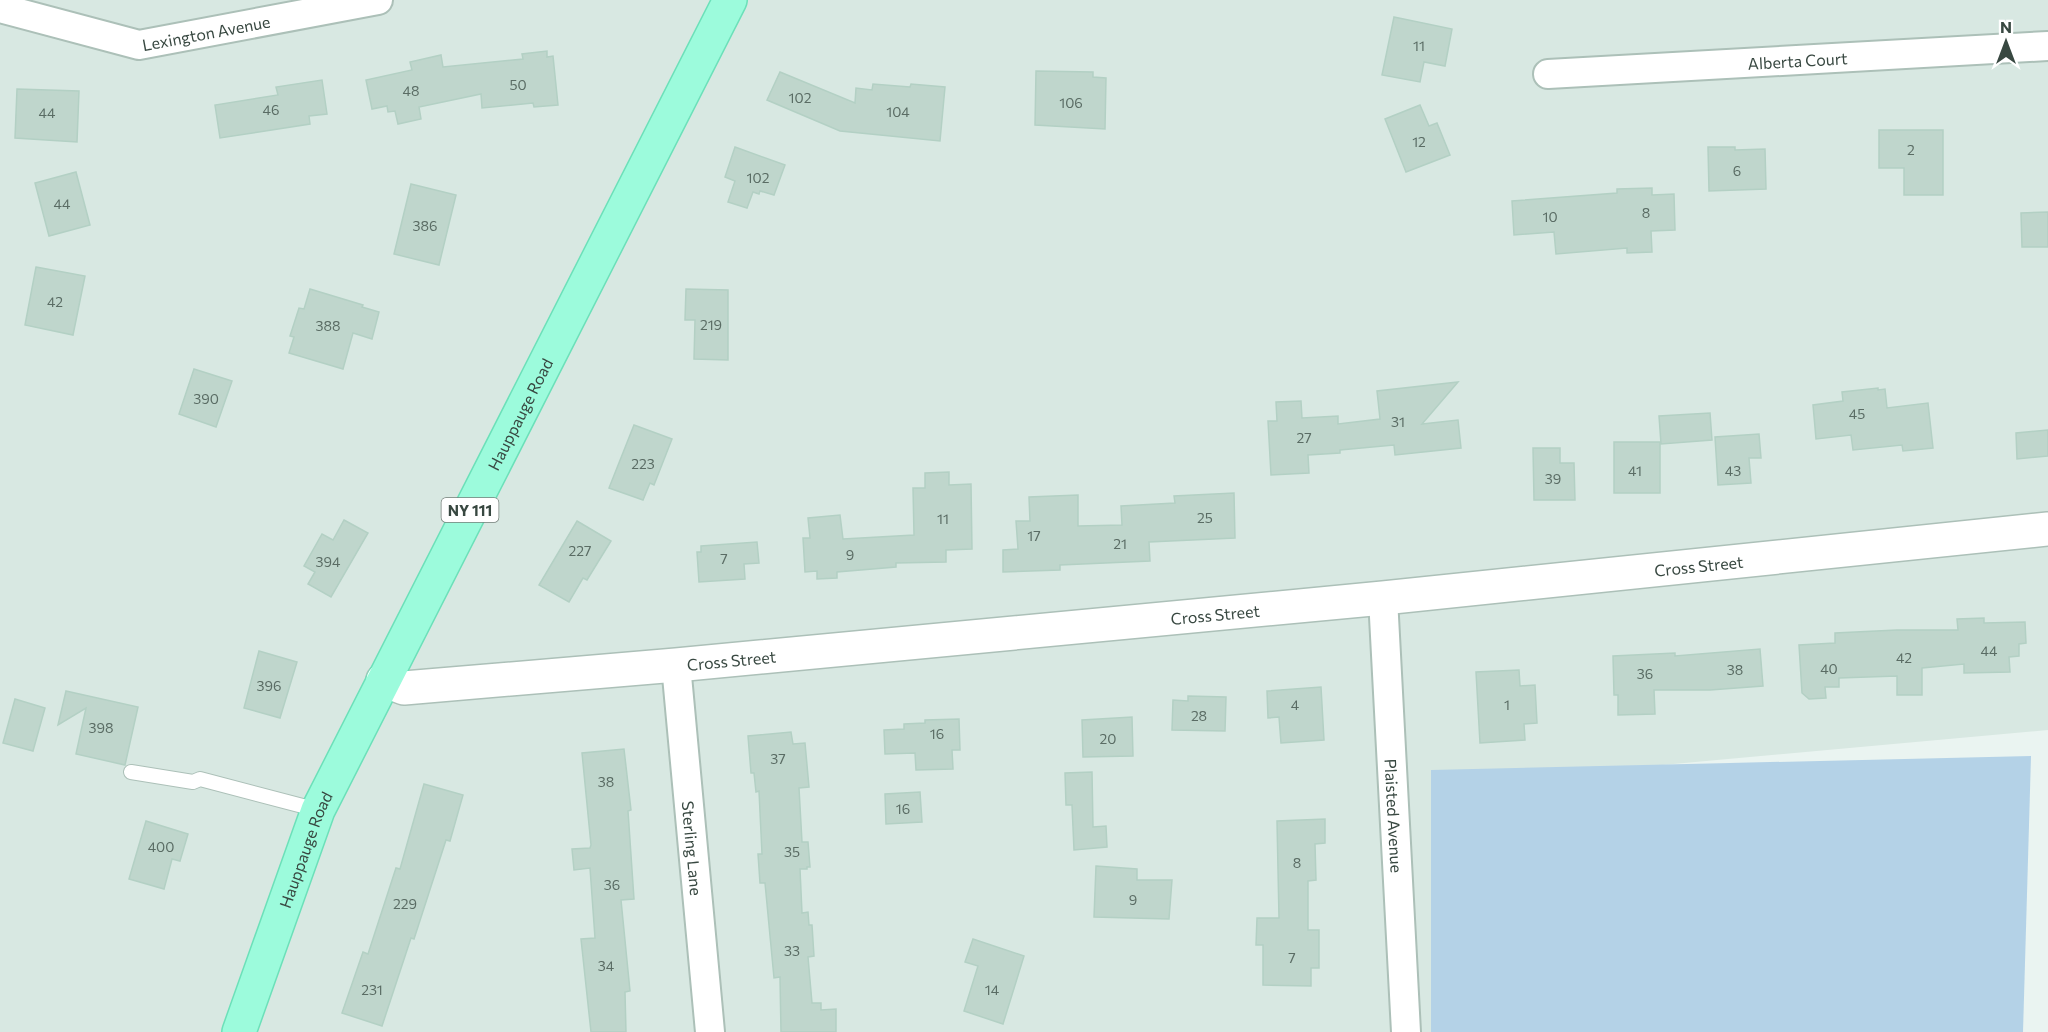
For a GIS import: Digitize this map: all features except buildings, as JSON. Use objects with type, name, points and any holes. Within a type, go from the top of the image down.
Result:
[{"type":"main road","name":"Hauppauge Road","points":[[239,1032],[318,810],[730,0]]},
{"type":"street","name":"Lexington Avenue","points":[[0,8],[139,45],[378,0]]},
{"type":"street","name":"Alberta Court","points":[[1548,74],[2048,46]]},
{"type":"street","name":"Cross Street","points":[[383,680],[404,688],[676,665],[1383,598],[2048,529]]},
{"type":"street","name":"Plaisted Avenue","points":[[1383,598],[1406,1032]]},
{"type":"street","name":"Sterling Lane","points":[[676,665],[710,1032]]},
{"type":"lane","points":[[131,772],[193,782],[200,779],[318,810]]},
{"type":"shaded area","points":[[0,0],[2048,0],[2048,730],[1442,785],[1453,1032],[0,1032]]},
{"type":"shaded area","points":[[2031,756],[2023,1032],[1431,1032],[1431,770]]}]
